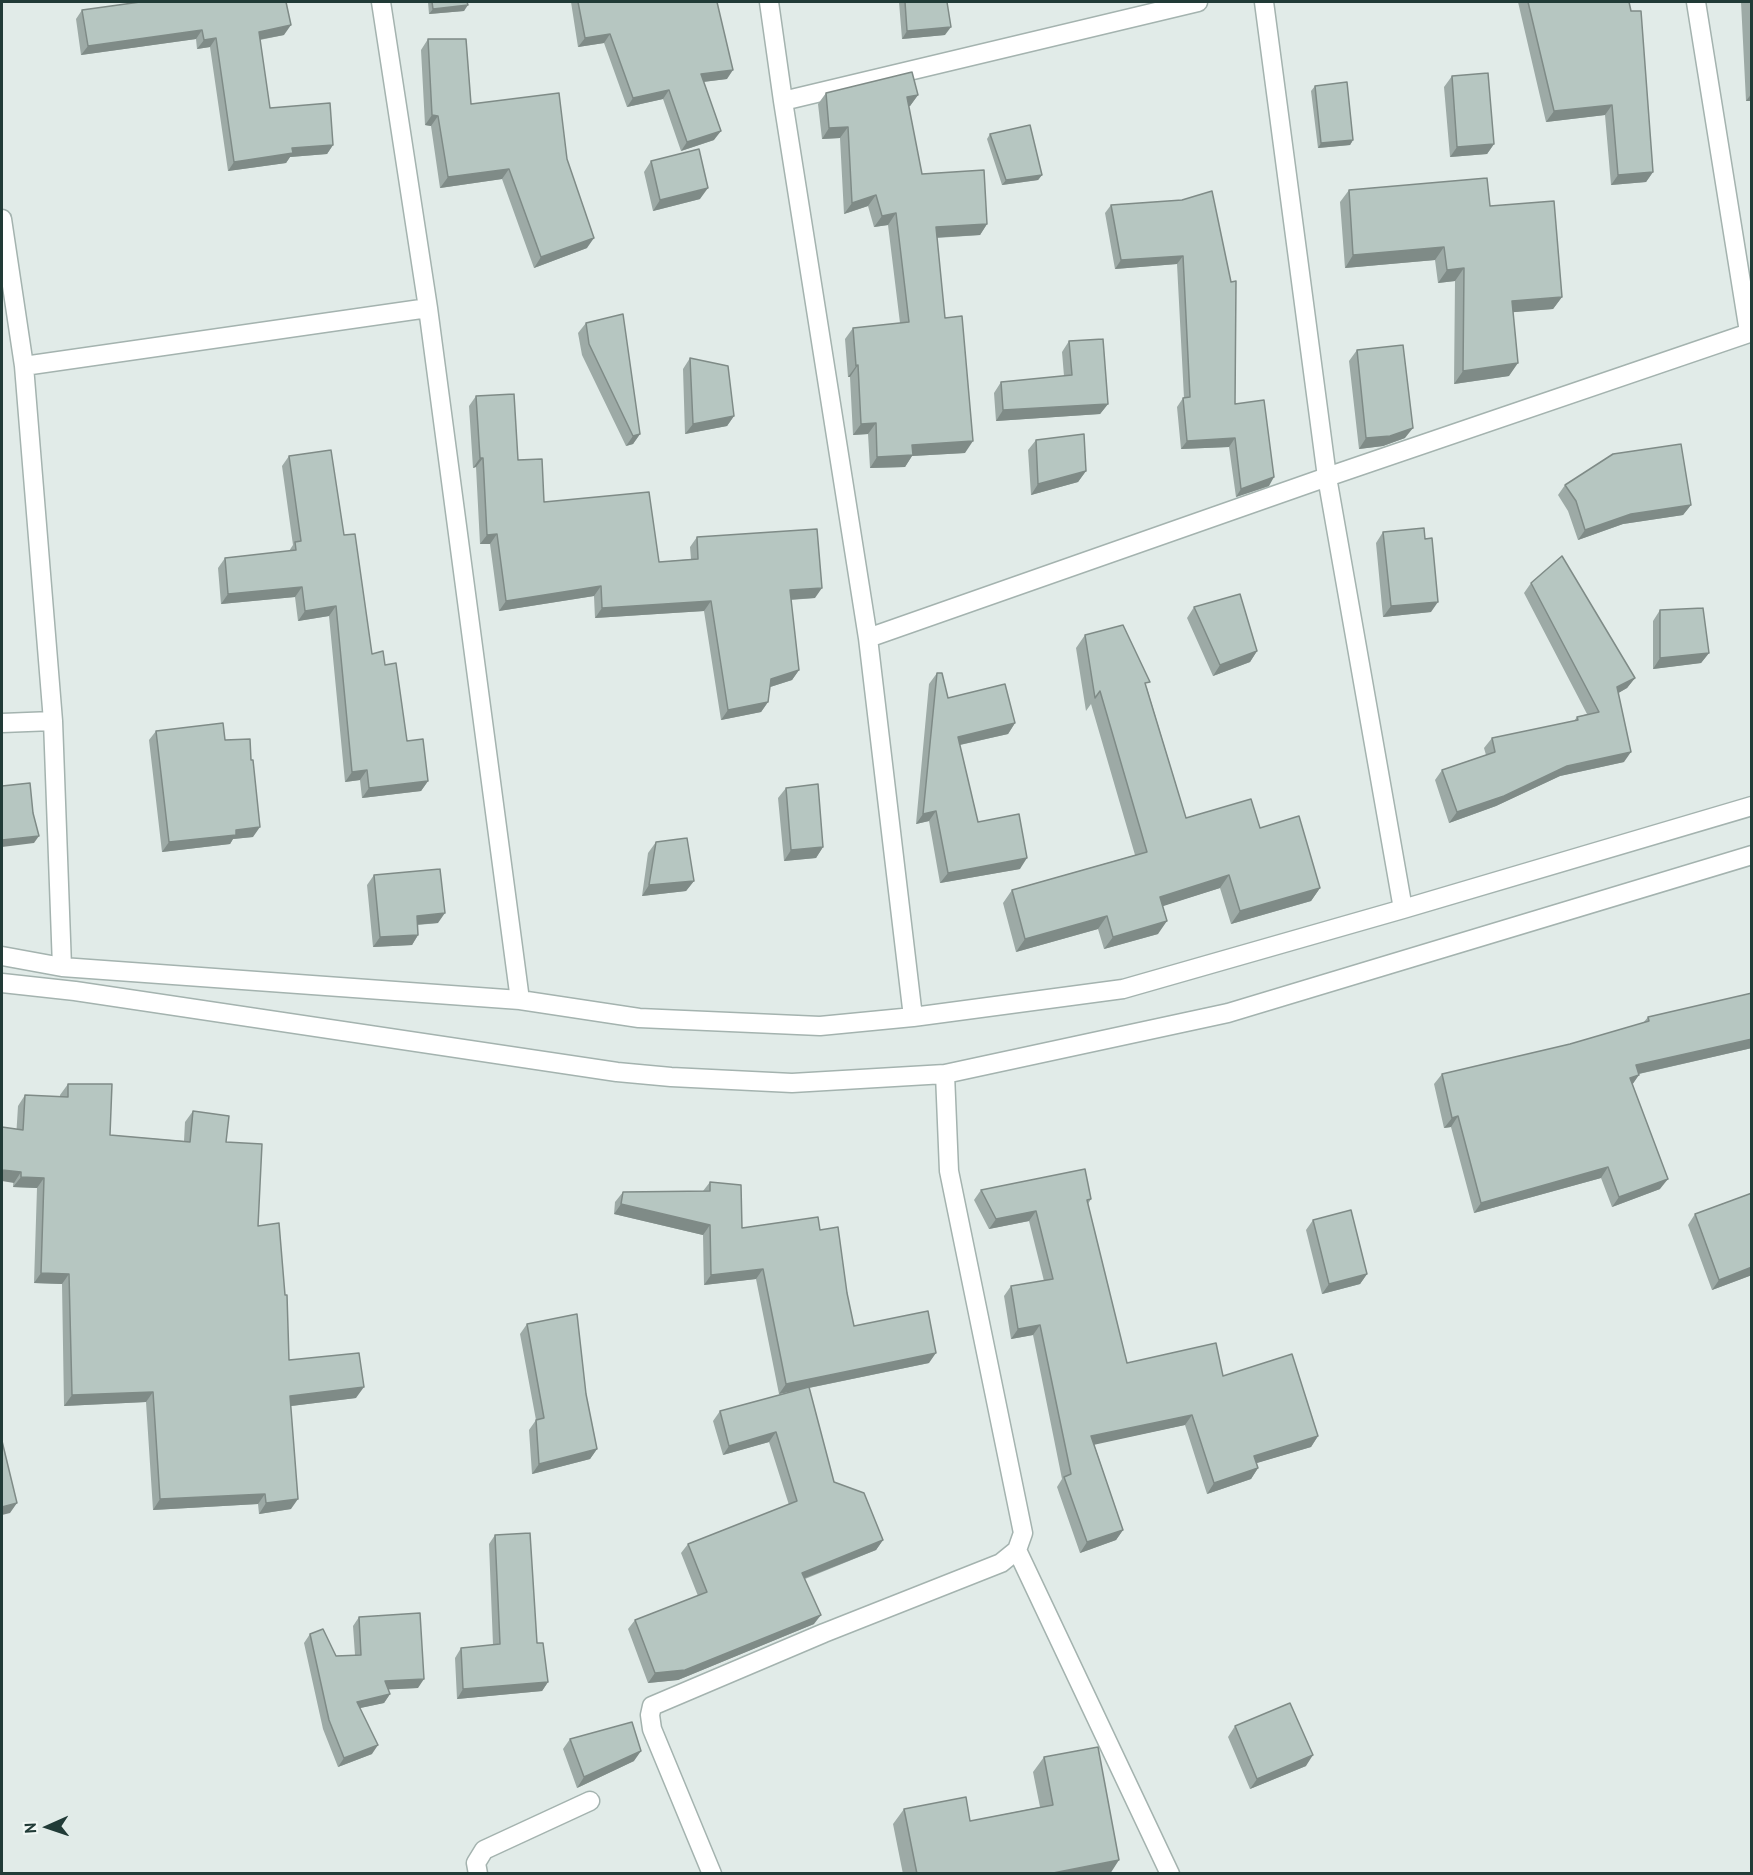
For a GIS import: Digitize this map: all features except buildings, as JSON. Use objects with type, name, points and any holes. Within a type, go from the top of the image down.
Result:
[{"type":"street","points":[[381,2],[428,308],[520,1000]]},
{"type":"street","points":[[769,2],[867,638],[913,1017]]},
{"type":"street","points":[[783,101],[1198,2]]},
{"type":"street","points":[[1264,2],[1327,477],[1403,909]]},
{"type":"street","points":[[867,638],[1750,332],[1695,2]]},
{"type":"street","points":[[2,219],[24,366],[53,721],[62,967]]},
{"type":"street","points":[[24,366],[428,308]]},
{"type":"street","points":[[2,723],[53,721]]},
{"type":"street","points":[[2,956],[62,967],[520,1000],[639,1018],[820,1026],[913,1017],[1123,989],[1752,806]]},
{"type":"street","points":[[2,983],[75,991],[671,1077],[792,1083],[945,1074],[1228,1013],[1752,855]]},
{"type":"street","points":[[712,1874],[652,1729],[650,1715],[652,1706],[824,1633],[1001,1563],[1017,1551],[1023,1533],[949,1171],[945,1074]]},
{"type":"street","points":[[1017,1551],[1170,1874]]},
{"type":"street","points":[[478,1874],[476,1863],[484,1850],[590,1801]]}]
